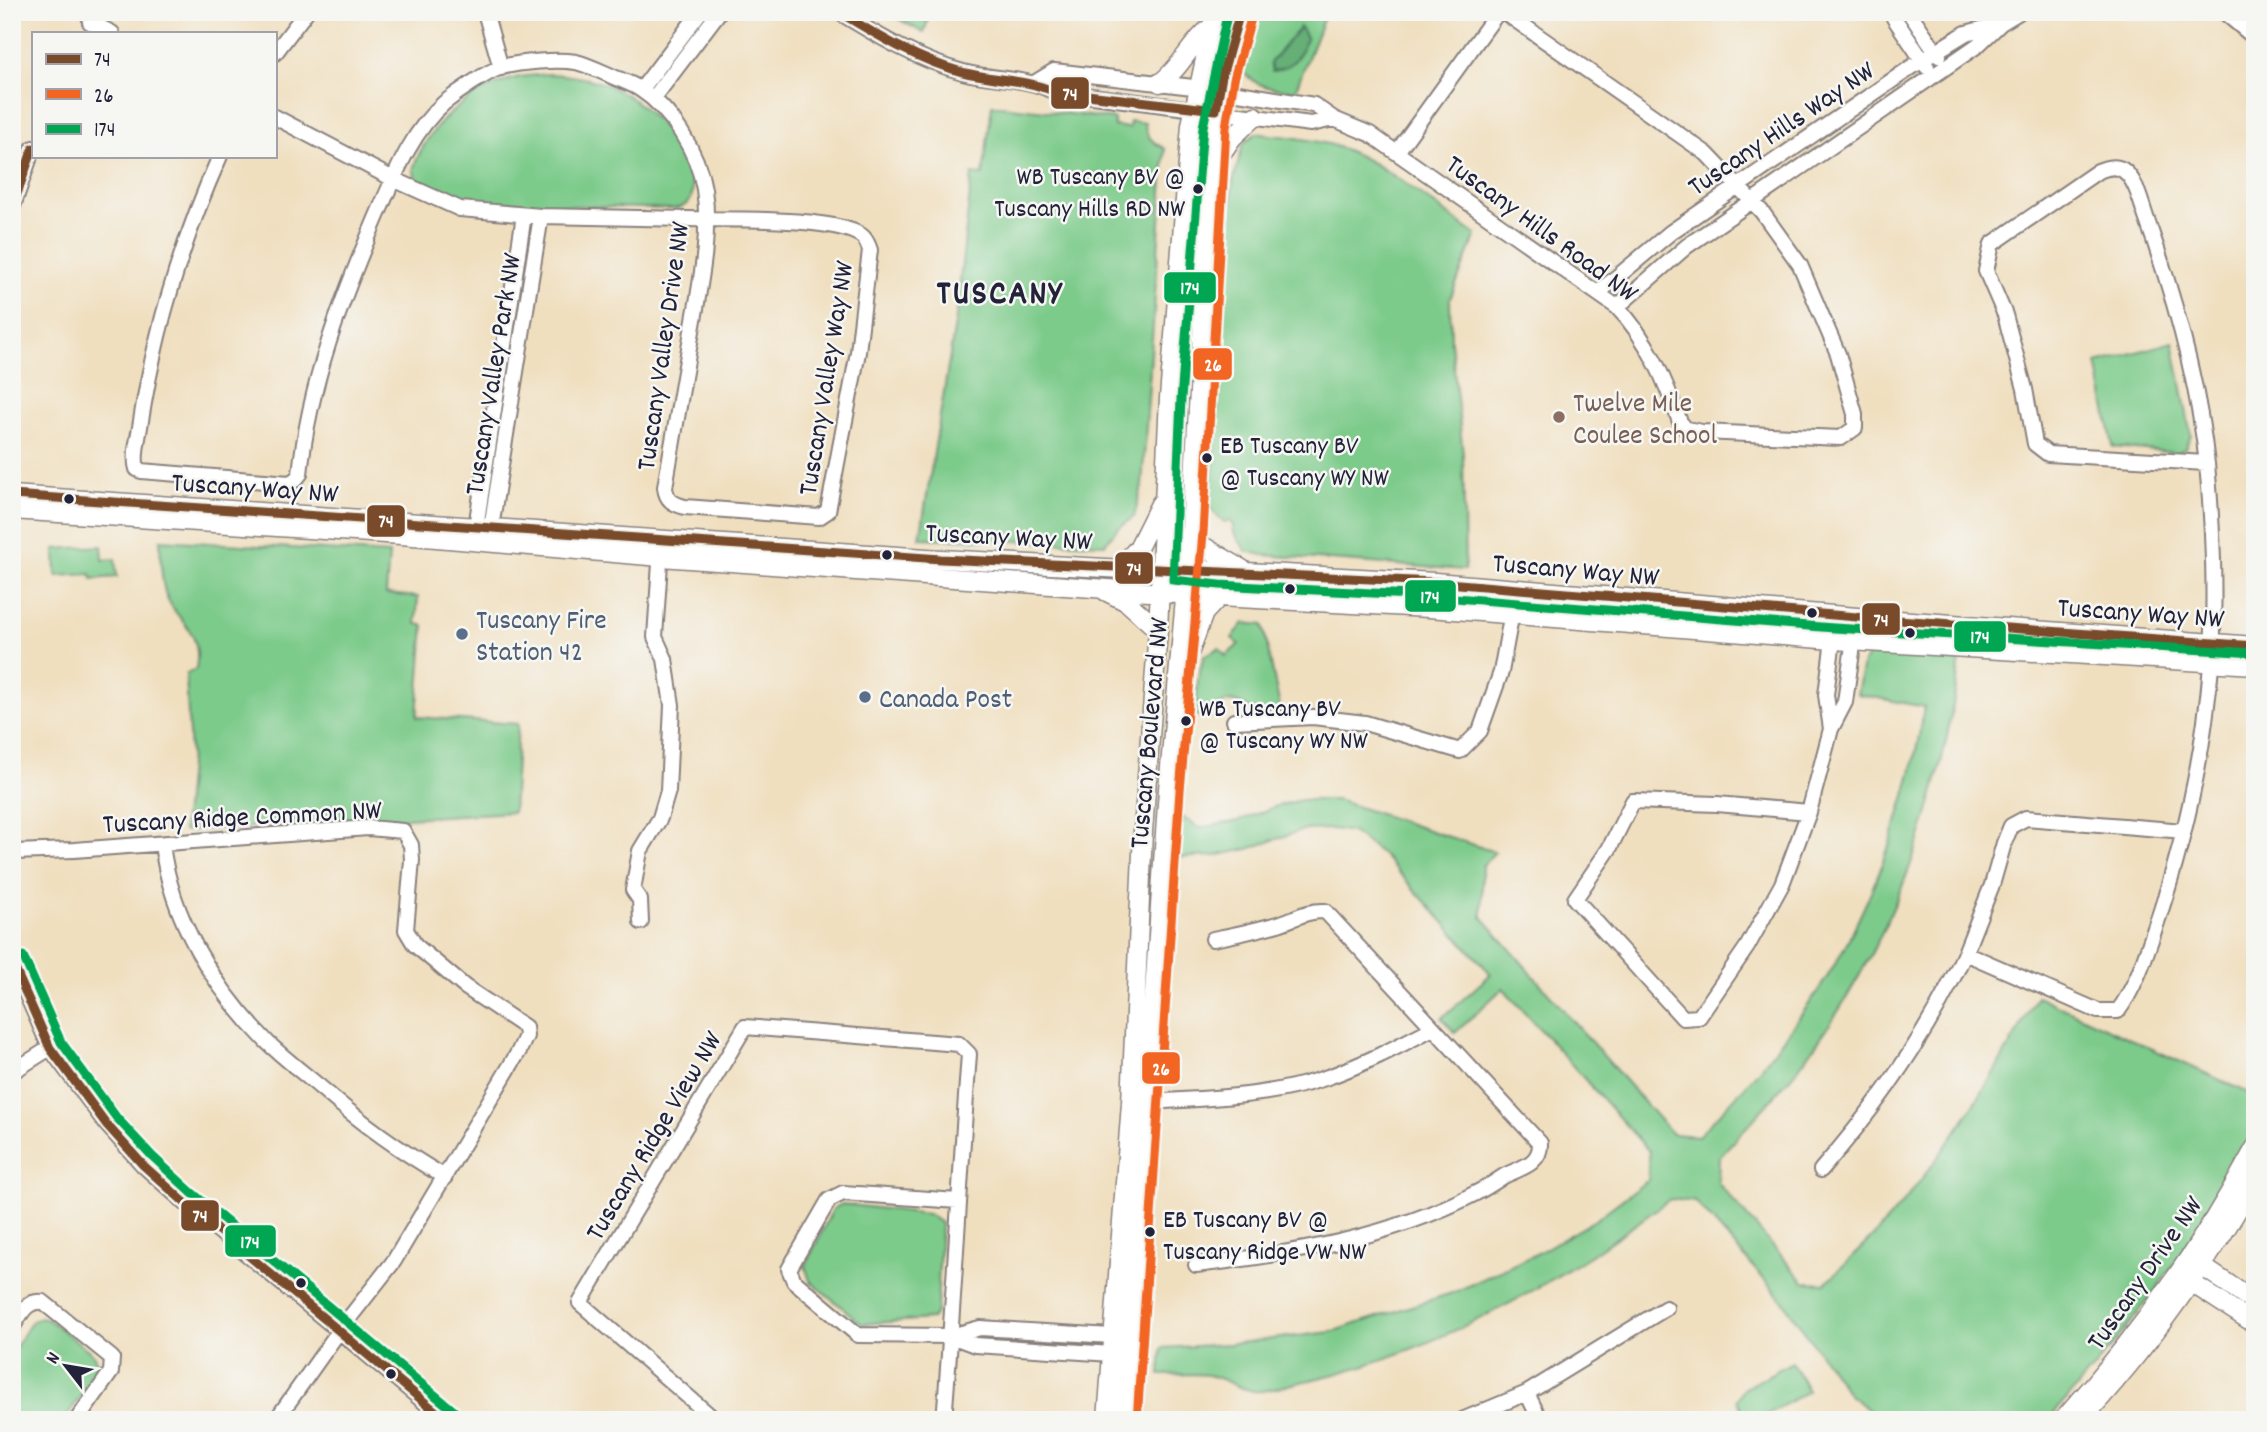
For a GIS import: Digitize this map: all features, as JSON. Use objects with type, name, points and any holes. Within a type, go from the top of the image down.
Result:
[{"type":"street","points":[[276,52],[306,12]]},
{"type":"street","points":[[485,12],[501,68]]},
{"type":"street","points":[[647,95],[700,12]]},
{"type":"street","points":[[647,95],[719,12]]},
{"type":"street","points":[[839,12],[881,38],[937,63],[963,72],[1036,82]]},
{"type":"street","name":"Tuscany Boulevard NW","points":[[1107,1420],[1191,532],[1216,110],[1240,12]]},
{"type":"street","points":[[1397,152],[1498,12]]},
{"type":"street","name":"Tuscany Hills Road NW","points":[[1036,82],[1054,71],[1219,90],[1314,105],[1334,119],[1370,134],[1617,307],[1635,326],[1649,348],[1680,422],[1686,429],[1841,438],[1855,428],[1855,414],[1838,354],[1800,265],[1751,200],[1707,154],[1504,12]]},
{"type":"street","points":[[1893,12],[1933,76]]},
{"type":"street","points":[[1909,12],[1946,66]]},
{"type":"street","name":"Tuscany Hills Way NW","points":[[1617,307],[1687,246],[1978,45],[2001,23],[2019,12]]},
{"type":"street","points":[[2224,12],[2255,38]]},
{"type":"street","points":[[1160,83],[1178,68],[1212,20]]},
{"type":"street","name":"Tuscany Boulevard NW","points":[[1125,1420],[1139,1103],[1143,831],[1158,630],[1169,398],[1193,108],[1212,20]]},
{"type":"street","points":[[91,23],[110,32]]},
{"type":"street","name":"Tuscany Hills Way NW","points":[[1599,292],[1671,232],[1922,60],[1966,33],[2001,23]]},
{"type":"street","name":"Tuscany Valley Drive NW","points":[[219,158],[175,273],[143,409],[135,459],[137,469],[217,478],[290,483],[296,480],[300,474],[312,408],[338,312],[393,179],[416,136],[443,104],[501,68],[539,62],[576,62],[647,95],[675,124],[691,151],[703,186],[705,220],[696,304],[666,492],[670,500],[685,507],[744,511]]},
{"type":"street","name":"Tuscany Hills Road NW","points":[[1036,82],[1053,91],[1311,124],[1334,119]]},
{"type":"street","points":[[1212,169],[1232,138],[1255,116]]},
{"type":"street","name":"Tuscany Valley Way NW","points":[[276,118],[393,179],[460,209],[541,216],[790,222],[833,226],[866,239],[870,250],[858,352],[828,511],[819,517],[744,511]]},
{"type":"street","points":[[12,209],[32,151]]},
{"type":"street","points":[[1965,953],[2098,1011],[2119,1011],[2143,962],[2165,898],[2184,831],[2199,758],[2212,643],[2211,549],[2206,463],[2185,345],[2169,283],[2134,185],[2123,170],[2111,167],[2098,171],[1992,244],[1988,256],[1986,271],[2005,315],[2025,389],[2035,444],[2048,454],[2206,463]]},
{"type":"street","name":"Tuscany Valley Park NW","points":[[483,532],[524,215]]},
{"type":"street","name":"Tuscany Valley Park NW","points":[[483,532],[541,216]]},
{"type":"street","points":[[1121,567],[1138,548],[1164,494]]},
{"type":"street","name":"Tuscany Way NW","points":[[12,495],[483,532],[1099,588],[1429,608],[1853,642],[2255,665]]},
{"type":"street","name":"Tuscany Way NW","points":[[12,510],[483,532]]},
{"type":"street","points":[[1191,532],[1203,546],[1248,573]]},
{"type":"street","points":[[641,922],[640,900],[633,890],[640,851],[660,818],[668,791],[672,705],[665,659],[655,637],[661,549]]},
{"type":"street","name":"Tuscany Way NW","points":[[661,549],[1187,569],[1435,582],[2255,646]]},
{"type":"street","points":[[1099,588],[1127,602],[1158,630]]},
{"type":"street","points":[[1234,721],[1312,717],[1365,723],[1460,751],[1480,731],[1501,672],[1516,590]]},
{"type":"street","points":[[1175,699],[1203,613],[1220,597]]},
{"type":"street","points":[[1830,729],[1826,695],[1836,615]]},
{"type":"street","points":[[1809,812],[1717,804],[1633,801],[1609,849],[1575,899],[1683,1018],[1699,1017],[1747,947],[1782,884],[1809,812],[1830,729],[1845,702],[1857,617]]},
{"type":"street","points":[[1821,1170],[1846,1142],[1918,1040],[1965,953],[1992,885],[2011,826],[2026,818],[2184,831]]},
{"type":"street","name":"Tuscany Ridge Common NW","points":[[12,852],[162,844],[368,828],[403,831],[411,845],[412,859],[405,930],[415,945],[465,987],[525,1027],[526,1036],[394,1261],[276,1420]]},
{"type":"street","points":[[162,844],[165,869],[186,928],[218,982],[248,1021],[276,1050],[372,1130],[444,1177]]},
{"type":"street","points":[[1196,1265],[1270,1257],[1358,1238],[1439,1210],[1476,1193],[1535,1161],[1540,1151],[1540,1143],[1325,911],[1311,910],[1298,918],[1213,939]]},
{"type":"street","points":[[12,961],[50,1048],[107,1125],[143,1165],[446,1420]]},
{"type":"street","name":"Tuscany Ridge View NW","points":[[715,1420],[580,1303],[745,1027],[959,1044],[970,1054],[944,1420]]},
{"type":"street","points":[[1139,1103],[1203,1100],[1289,1088],[1321,1080],[1383,1055],[1433,1028]]},
{"type":"street","points":[[12,1072],[50,1048]]},
{"type":"street","name":"Tuscany Drive NW","points":[[2196,1263],[2207,1232],[2255,1148]]},
{"type":"street","name":"Tuscany Drive NW","points":[[2081,1420],[2127,1368],[2185,1278],[2255,1180]]},
{"type":"street","points":[[958,1201],[843,1193],[829,1200],[789,1269],[794,1280],[858,1335],[951,1336],[980,1328],[1130,1346]]},
{"type":"street","points":[[2196,1263],[2255,1302]]},
{"type":"street","points":[[2185,1278],[2255,1324]]},
{"type":"street","name":"Tuscany Drive NW","points":[[2063,1420],[2185,1278]]},
{"type":"street","points":[[12,1328],[27,1304],[43,1302],[112,1358],[111,1372],[77,1420]]},
{"type":"street","points":[[1462,1420],[1527,1393],[1666,1308]]},
{"type":"street","points":[[1527,1393],[1540,1420]]},
{"type":"green space","points":[[886,12],[930,12],[924,33]]},
{"type":"green space","points":[[1251,12],[1326,12],[1295,91],[1260,84],[1242,71],[1243,47]]},
{"type":"green space","points":[[1300,27],[1307,39],[1298,57],[1290,65],[1272,71],[1270,63]]},
{"type":"green space","points":[[548,74],[605,84],[626,94],[645,109],[670,135],[682,154],[691,178],[691,199],[684,206],[672,209],[482,203],[450,196],[425,186],[416,179],[413,169],[420,153],[440,124],[453,111],[467,100],[499,83],[524,76]]},
{"type":"green space","points":[[992,105],[1114,119],[1114,126],[1129,128],[1130,121],[1145,123],[1151,139],[1165,149],[1142,486],[1134,517],[1117,529],[1105,544],[920,538],[956,318],[972,174],[983,175]]},
{"type":"green space","points":[[1256,133],[1316,141],[1353,153],[1408,185],[1476,235],[1450,299],[1451,342],[1463,454],[1465,570],[1262,555],[1246,551],[1233,531],[1234,525],[1229,521],[1224,522],[1210,509],[1233,182],[1243,144]]},
{"type":"green space","points":[[2173,342],[2191,435],[2185,448],[2177,453],[2113,447],[2097,363]]},
{"type":"green space","points":[[160,540],[389,554],[386,594],[418,597],[416,624],[424,625],[417,717],[518,724],[513,812],[183,831],[190,755],[186,674],[196,669],[197,656],[196,645],[188,628],[166,595]]},
{"type":"green space","points":[[102,546],[103,560],[115,559],[117,577],[92,579],[91,574],[56,576],[55,549]]},
{"type":"green space","points":[[1244,623],[1263,625],[1281,712],[1261,713],[1238,703],[1227,702],[1217,709],[1211,718],[1196,716],[1198,678],[1204,656],[1219,648],[1226,656],[1239,644],[1232,638]]},
{"type":"green space","points":[[1873,651],[1960,660],[1941,765],[1927,816],[1910,866],[1867,962],[1810,1053],[1719,1157],[1718,1183],[1804,1282],[1826,1283],[1882,1226],[1932,1165],[1988,1083],[2037,996],[2255,1096],[2256,1120],[2253,1134],[2205,1217],[2143,1307],[2048,1420],[1882,1420],[1849,1395],[1783,1301],[1696,1202],[1670,1199],[1543,1285],[1498,1310],[1404,1352],[1356,1368],[1259,1391],[1242,1388],[1208,1375],[1160,1375],[1162,1348],[1230,1344],[1331,1332],[1455,1292],[1536,1254],[1595,1220],[1648,1180],[1649,1151],[1503,988],[1455,1033],[1442,1018],[1491,974],[1381,853],[1352,832],[1333,829],[1303,830],[1248,849],[1214,856],[1175,858],[1181,816],[1199,828],[1238,821],[1280,805],[1302,800],[1337,800],[1495,852],[1482,866],[1482,917],[1672,1134],[1698,1136],[1784,1038],[1833,967],[1857,923],[1894,833],[1911,771],[1924,707],[1857,694],[1863,663]]},
{"type":"green space","points":[[842,1204],[928,1214],[941,1223],[937,1311],[932,1319],[862,1324],[810,1281],[805,1266],[833,1209]]},
{"type":"green space","points":[[41,1318],[49,1320],[93,1354],[98,1365],[95,1376],[64,1420],[12,1420],[12,1353],[32,1321]]},
{"type":"green space","points":[[1792,1362],[1808,1391],[1758,1420],[1747,1420],[1737,1400],[1743,1389]]},
{"type":"transit line","name":"74","points":[[839,12],[914,54],[962,72],[1031,84],[1053,91],[1216,110],[1222,76],[1240,12]]},
{"type":"transit line","name":"174","points":[[1227,15],[1203,127],[1181,399],[1173,580],[1430,596],[1834,628],[2255,653]]},
{"type":"transit line","name":"26","points":[[1137,1420],[1180,790],[1203,533],[1226,127],[1234,79],[1252,15]]},
{"type":"transit line","name":"74","points":[[12,208],[32,151]]},
{"type":"transit line","name":"74","points":[[12,495],[941,559],[1435,582],[2255,646]]},
{"type":"transit line","name":"174","points":[[23,956],[61,1042],[116,1117],[152,1156],[191,1192],[454,1411]]},
{"type":"transit line","name":"74","points":[[12,962],[50,1048],[107,1125],[143,1165],[446,1420]]},
{"type":"place","name":"WB Tuscany BV @ Tuscany Hills RD NW","points":[[1198,189]]},
{"type":"place","name":"Twelve Mile Coulee School","points":[[1559,417]]},
{"type":"place","name":"EB Tuscany BV @ Tuscany WY NW","points":[[1207,458]]},
{"type":"place","name":"Tuscany Fire Station 42","points":[[462,634]]},
{"type":"place","name":"Canada Post","points":[[865,697]]},
{"type":"place","name":"WB Tuscany BV @ Tuscany WY NW","points":[[1186,721]]},
{"type":"place","name":"EB Tuscany BV @ Tuscany Ridge VW NW","points":[[1150,1232]]},
{"type":"district","name":"TUSCANY","points":[[1000,291]]}]
